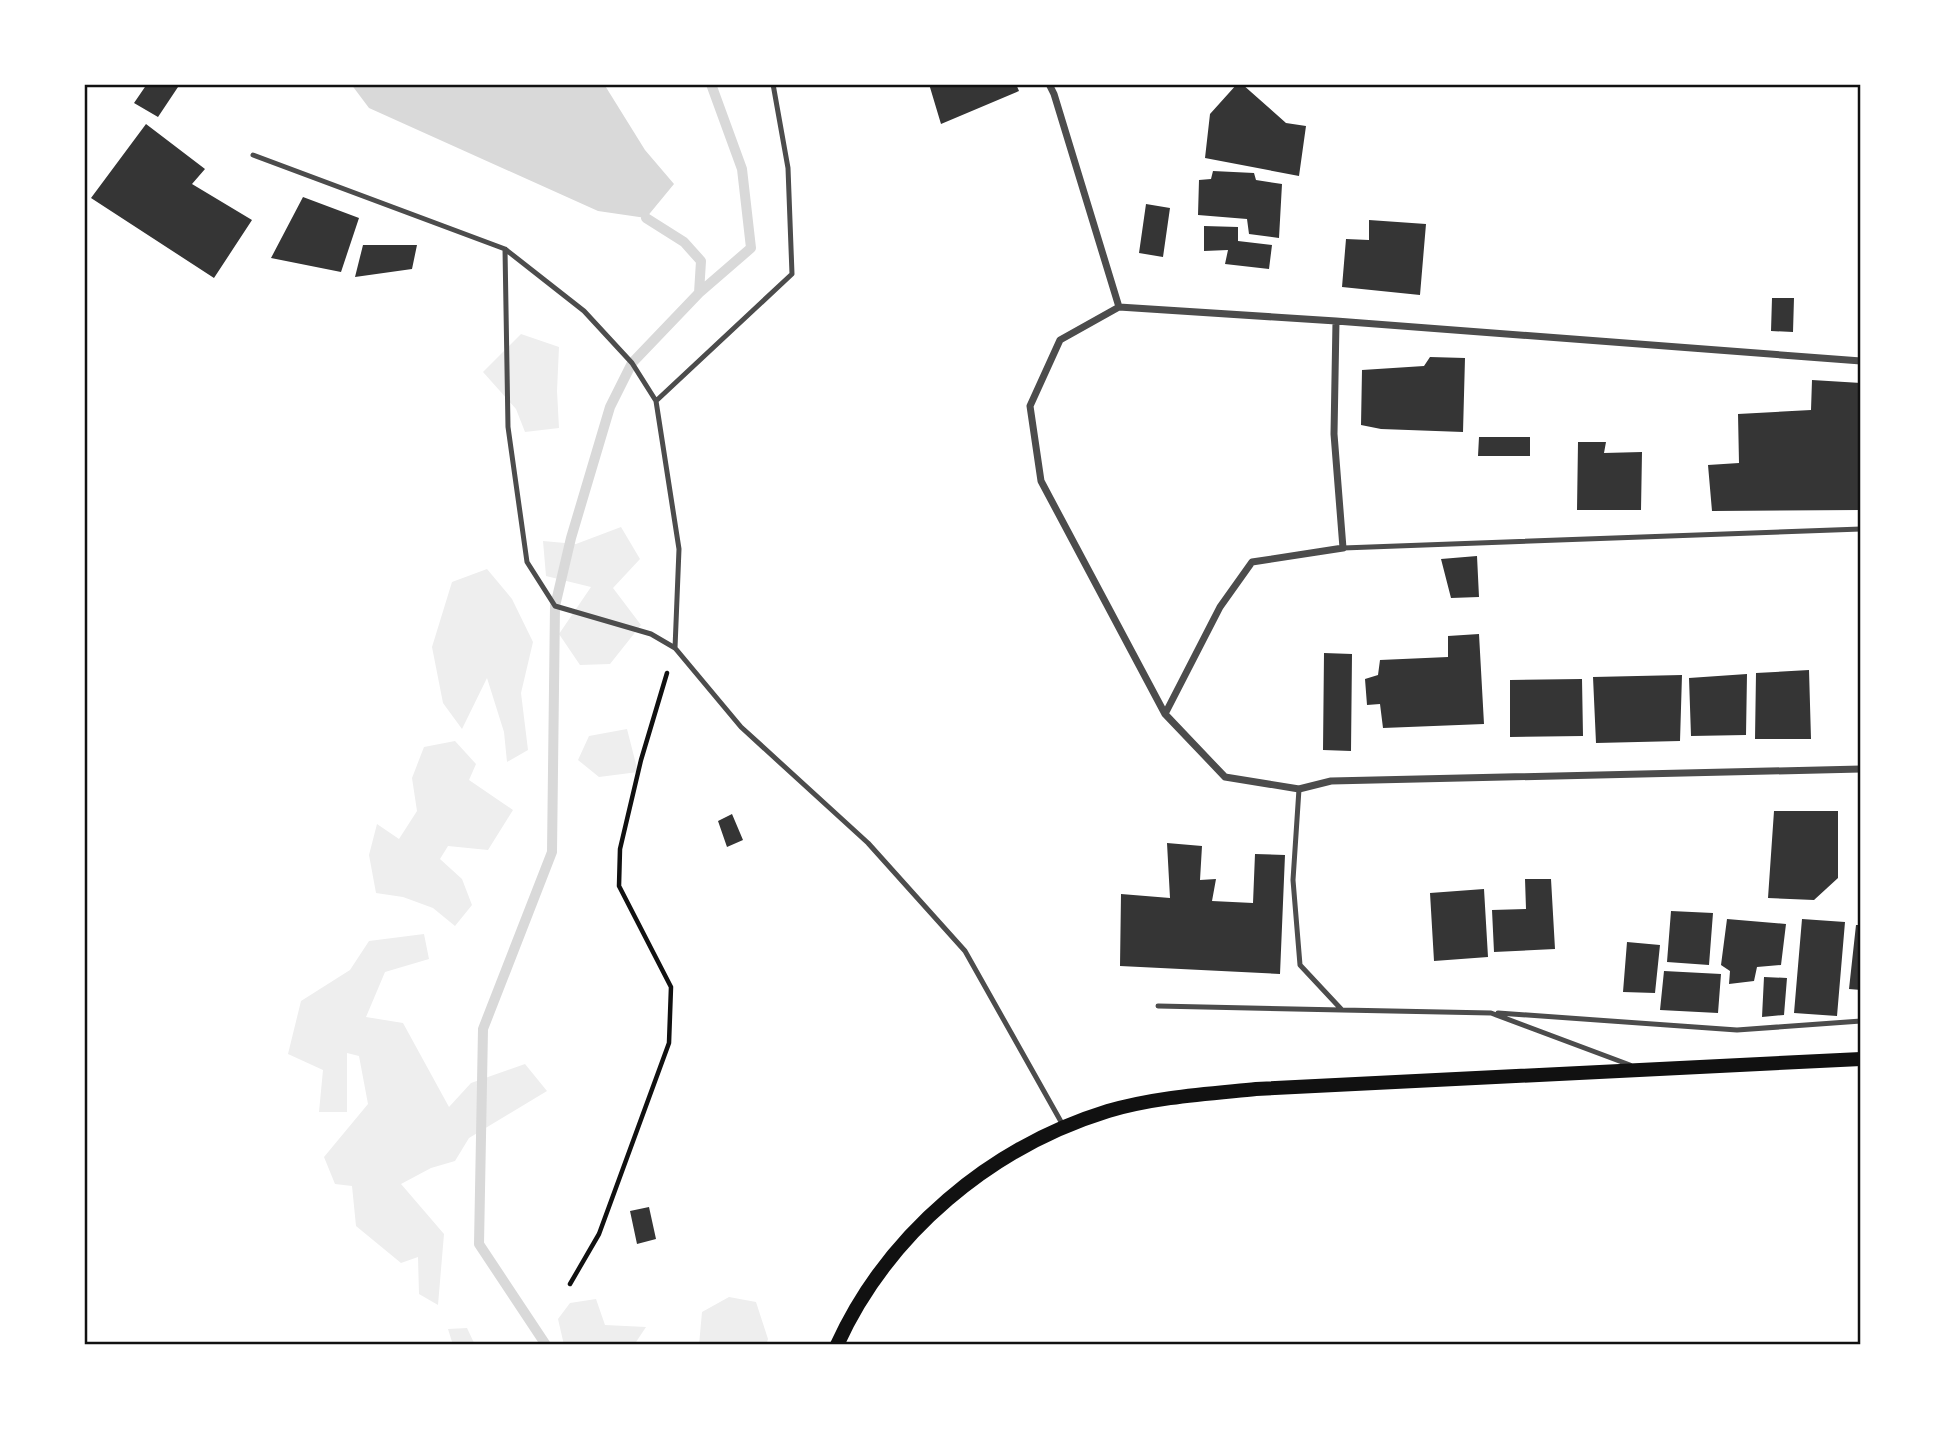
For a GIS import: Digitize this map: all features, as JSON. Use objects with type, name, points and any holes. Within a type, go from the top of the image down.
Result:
[{"type":"main road","points":[[837,1345],[874,1280],[906,1239],[942,1204],[1022,1147],[1064,1127],[1109,1111],[1157,1100],[1243,1090],[1861,1059]]},
{"type":"street","points":[[1049,84],[1119,307]]},
{"type":"street","points":[[1861,361],[1119,307],[1060,340],[1030,406],[1041,481],[1165,714],[1226,778],[1299,789],[1331,781],[1861,769]]},
{"type":"street","points":[[1165,714],[1220,607],[1252,562],[1343,548],[1334,434],[1336,321]]},
{"type":"lane","points":[[656,401],[792,274],[788,168],[773,84]]},
{"type":"lane","points":[[253,155],[505,249],[584,311],[632,363],[656,401],[679,549],[675,648]]},
{"type":"lane","points":[[505,249],[508,427],[527,562],[555,606],[652,634],[675,648],[741,727],[868,843],[965,951],[1064,1127]]},
{"type":"lane","points":[[1343,548],[1861,529]]},
{"type":"lane","points":[[1299,789],[1293,880],[1300,965],[1342,1010]]},
{"type":"lane","points":[[1158,1006],[1491,1013],[1737,1030],[1861,1021]]},
{"type":"lane","points":[[1491,1013],[1643,1070]]},
{"type":"path","points":[[570,1284],[598,1234],[669,1043],[671,987],[619,886],[620,849],[641,760],[675,648]]},
{"type":"shaded area","points":[[351,84],[604,84],[645,150],[674,184],[646,218],[598,211],[369,108]]},
{"type":"shaded area","points":[[521,334],[559,347],[559,428],[525,432],[516,409],[483,372]]},
{"type":"shaded area","points":[[621,527],[640,559],[613,588],[641,625],[610,664],[580,665],[559,634],[591,587],[546,576],[543,541],[576,544]]},
{"type":"shaded area","points":[[487,569],[512,599],[533,642],[521,693],[528,750],[507,762],[504,732],[487,678],[462,729],[443,703],[432,647],[452,582]]},
{"type":"shaded area","points":[[627,729],[638,772],[599,777],[578,760],[589,736]]},
{"type":"shaded area","points":[[455,741],[476,764],[469,780],[513,810],[488,850],[448,846],[440,859],[462,879],[472,905],[455,926],[433,908],[403,897],[376,893],[369,855],[377,824],[399,839],[417,811],[412,778],[424,747]]},
{"type":"shaded area","points":[[424,934],[429,959],[385,972],[366,1017],[403,1023],[449,1107],[471,1083],[525,1064],[547,1091],[469,1138],[455,1161],[431,1168],[401,1184],[444,1234],[438,1305],[419,1294],[418,1257],[401,1263],[356,1226],[352,1186],[335,1184],[324,1157],[368,1104],[359,1056],[347,1053],[347,1112],[319,1112],[323,1070],[288,1054],[301,1001],[350,970],[369,941]]},
{"type":"shaded area","points":[[729,1297],[756,1302],[768,1339],[766,1345],[699,1345],[702,1312]]},
{"type":"shaded area","points":[[596,1299],[605,1325],[646,1327],[634,1345],[564,1345],[558,1319],[570,1303]]},
{"type":"shaded area","points":[[467,1328],[475,1345],[453,1345],[448,1329]]},
{"type":"building","points":[[147,84],[180,84],[158,117],[134,103]]},
{"type":"building","points":[[929,84],[1016,84],[1019,91],[941,124]]},
{"type":"building","points":[[1237,84],[1242,84],[1286,123],[1306,126],[1299,176],[1205,158],[1210,114]]},
{"type":"building","points":[[146,124],[205,169],[192,184],[252,220],[214,278],[91,198]]},
{"type":"building","points":[[1213,171],[1254,173],[1256,180],[1282,184],[1279,238],[1249,234],[1247,219],[1198,215],[1199,180],[1211,179]]},
{"type":"building","points":[[303,197],[359,218],[341,272],[271,258]]},
{"type":"building","points":[[1146,204],[1170,208],[1163,257],[1139,253]]},
{"type":"building","points":[[1369,220],[1426,224],[1420,295],[1342,287],[1346,239],[1369,240]]},
{"type":"building","points":[[1204,226],[1238,227],[1238,241],[1272,245],[1269,269],[1225,264],[1228,250],[1204,251]]},
{"type":"building","points":[[363,245],[417,245],[412,269],[355,277]]},
{"type":"building","points":[[1772,298],[1794,298],[1793,332],[1771,331]]},
{"type":"building","points":[[1430,357],[1465,358],[1463,432],[1381,429],[1361,425],[1362,370],[1424,366]]},
{"type":"building","points":[[1812,380],[1861,383],[1861,510],[1712,511],[1708,465],[1739,463],[1738,414],[1811,410]]},
{"type":"building","points":[[1479,437],[1530,437],[1530,456],[1478,456]]},
{"type":"building","points":[[1578,442],[1606,442],[1604,453],[1642,452],[1641,510],[1577,510]]},
{"type":"building","points":[[1477,556],[1479,597],[1451,598],[1441,559]]},
{"type":"building","points":[[1479,634],[1484,724],[1383,728],[1380,704],[1367,705],[1365,679],[1378,675],[1380,660],[1448,657],[1448,636]]},
{"type":"building","points":[[1324,653],[1352,654],[1351,751],[1323,750]]},
{"type":"building","points":[[1809,670],[1811,739],[1755,739],[1756,673]]},
{"type":"building","points":[[1747,674],[1746,735],[1691,736],[1689,678]]},
{"type":"building","points":[[1682,675],[1680,741],[1596,743],[1593,677]]},
{"type":"building","points":[[1582,679],[1583,736],[1510,737],[1510,680]]},
{"type":"building","points":[[1774,811],[1838,811],[1838,878],[1814,900],[1768,898]]},
{"type":"building","points":[[732,814],[743,840],[727,847],[718,821]]},
{"type":"building","points":[[1167,843],[1202,846],[1200,880],[1216,879],[1212,901],[1253,903],[1255,854],[1285,855],[1280,974],[1120,966],[1121,894],[1170,898]]},
{"type":"building","points":[[1525,879],[1551,879],[1555,949],[1494,952],[1492,910],[1526,909]]},
{"type":"building","points":[[1484,889],[1488,957],[1434,961],[1430,893]]},
{"type":"building","points":[[1671,911],[1713,913],[1709,965],[1667,962]]},
{"type":"building","points":[[1727,919],[1786,924],[1781,965],[1757,967],[1754,981],[1729,984],[1730,971],[1721,965]]},
{"type":"building","points":[[1802,919],[1845,922],[1837,1016],[1794,1013]]},
{"type":"building","points":[[1856,925],[1861,925],[1861,990],[1849,989]]},
{"type":"building","points":[[1627,942],[1660,945],[1655,993],[1623,992]]},
{"type":"building","points":[[1664,971],[1721,974],[1718,1013],[1660,1010]]},
{"type":"building","points":[[1764,977],[1787,978],[1784,1015],[1762,1017]]},
{"type":"building","points":[[649,1207],[656,1239],[637,1244],[630,1211]]},
{"type":"waterway","points":[[546,1345],[479,1244],[483,1029],[552,852],[555,606],[571,538],[610,407],[632,363],[699,293],[751,248],[742,169],[711,84]]},
{"type":"waterway","points":[[646,218],[684,242],[701,261],[699,293]]}]
